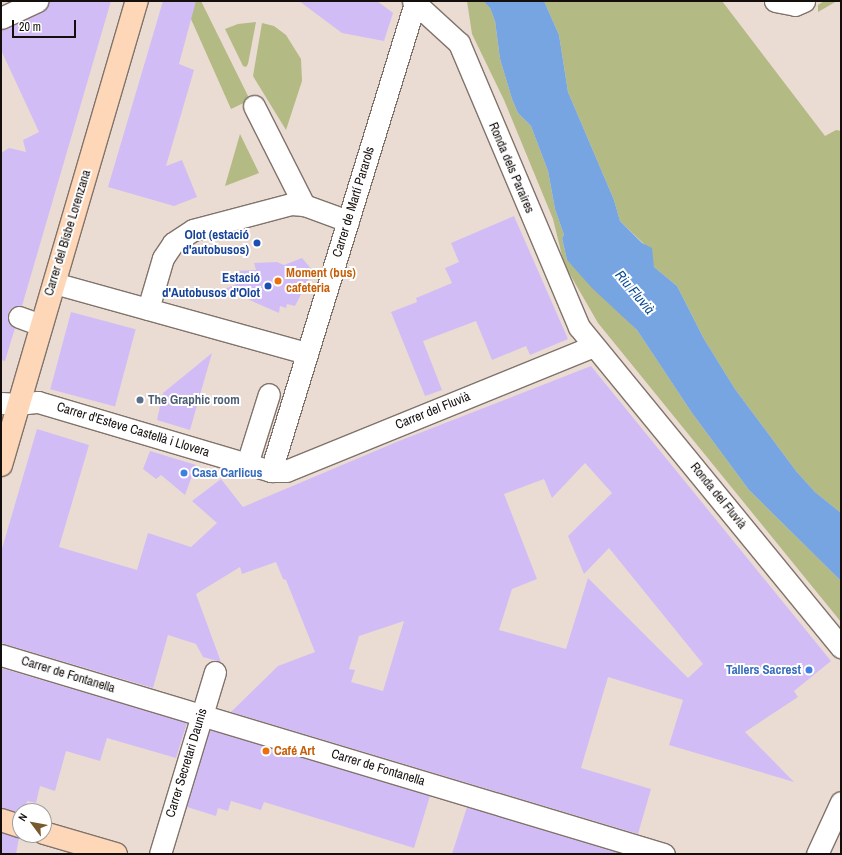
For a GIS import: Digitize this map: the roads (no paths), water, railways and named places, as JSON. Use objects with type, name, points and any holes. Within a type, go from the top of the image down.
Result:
[{"type":"main road","name":"Carrer del Bisbe Lorenzana","points":[[1,465],[10,404],[41,324],[54,283],[136,1]]},
{"type":"main road","points":[[1,820],[12,823]]},
{"type":"main road","points":[[52,835],[116,854]]},
{"type":"street","points":[[1,18],[37,1]]},
{"type":"street","points":[[775,1],[795,5],[804,1]]},
{"type":"street","name":"Carrer de Martí Pararols","points":[[271,471],[284,435],[306,353],[415,2]]},
{"type":"street","name":"Ronda dels Paraires","points":[[415,2],[459,43],[574,319],[594,346]]},
{"type":"street","points":[[254,106],[304,205]]},
{"type":"street","points":[[148,309],[163,258],[182,235],[193,230],[283,206],[304,205],[348,221]]},
{"type":"street","points":[[54,283],[306,353]]},
{"type":"street","points":[[19,317],[41,324]]},
{"type":"street","name":"Carrer del Fluvià","points":[[271,471],[286,471],[594,346]]},
{"type":"street","name":"Ronda del Fluvià","points":[[594,346],[841,647]]},
{"type":"street","points":[[247,464],[269,394]]},
{"type":"street","name":"Carrer d'Esteve Castellà i Llovera","points":[[10,404],[38,402],[271,471]]},
{"type":"street","name":"Carrer de Fontanella","points":[[1,655],[664,854]]},
{"type":"street","name":"Carrer Secretari Daunis","points":[[160,854],[215,672]]},
{"type":"street","points":[[817,854],[841,802]]},
{"type":"water","name":"Riu Fluvià","points":[[483,1],[544,1],[559,35],[568,92],[614,200],[620,221],[642,243],[652,248],[654,267],[677,286],[704,339],[735,389],[796,471],[815,492],[841,513],[841,581],[749,490],[692,413],[637,330],[592,288],[567,260],[562,238],[564,235],[555,209],[548,171],[531,126],[518,113],[512,99],[500,59],[495,21],[490,8]]},
{"type":"place","name":"Olot (estació d'autobusos)","points":[[257,243]]},
{"type":"place","name":"Moment (bus) cafeteria","points":[[278,281]]},
{"type":"place","name":"Estació d'Autobusos d'Olot","points":[[268,286]]},
{"type":"place","name":"The Graphic room","points":[[140,400]]},
{"type":"place","name":"Casa Carlicus","points":[[184,473]]},
{"type":"place","name":"Tallers Sacrest","points":[[809,670]]},
{"type":"place","name":"Café Art","points":[[266,751]]}]
